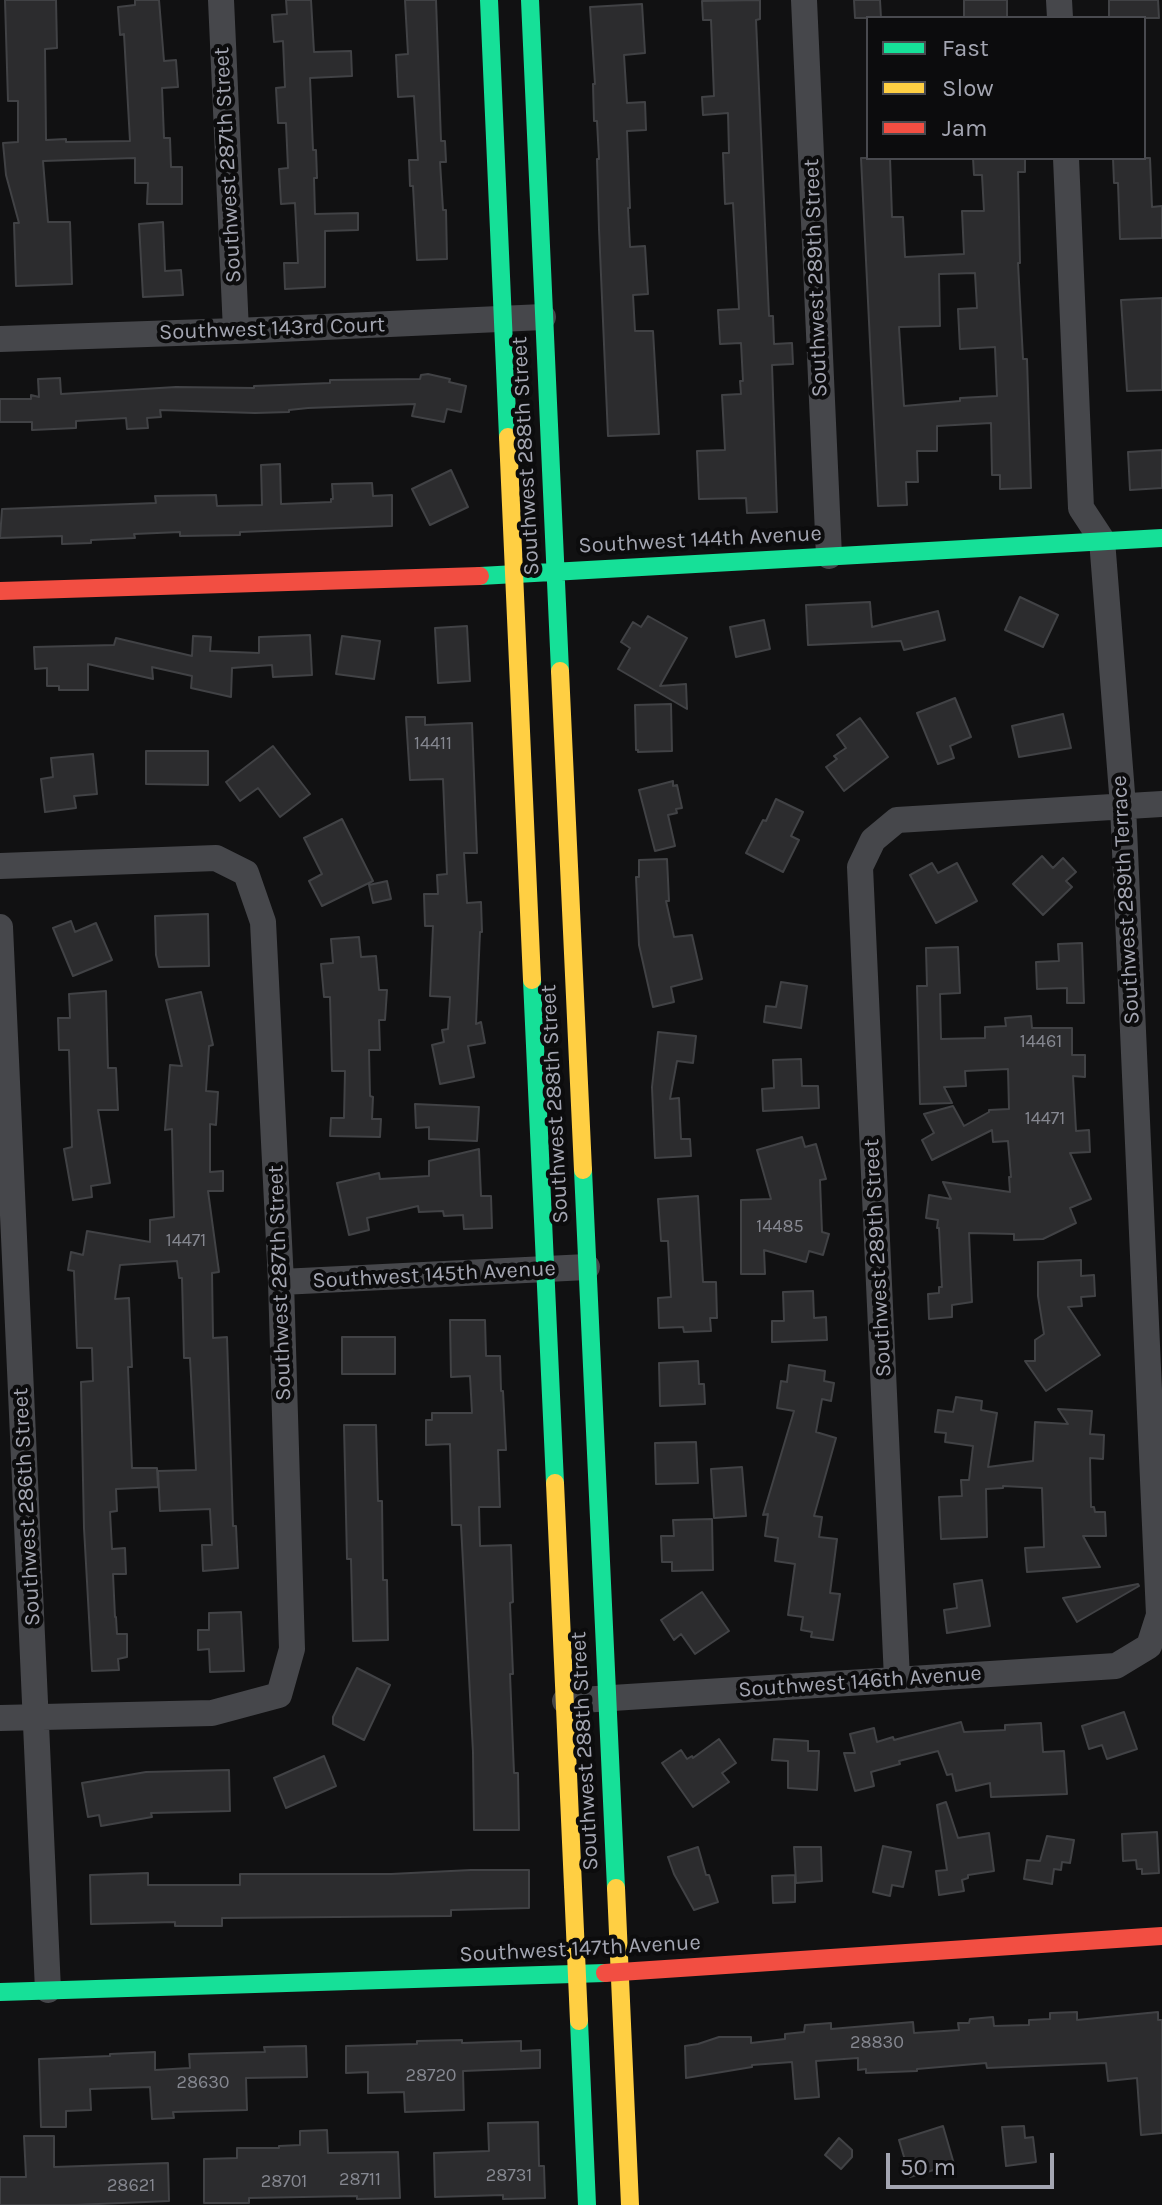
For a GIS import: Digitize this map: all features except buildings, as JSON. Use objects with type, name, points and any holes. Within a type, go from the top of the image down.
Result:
[{"type":"main road","name":"Southwest 288th Street","points":[[489,0],[587,2205]]},
{"type":"main road","name":"Southwest 288th Street","points":[[530,0],[630,2205]]},
{"type":"main road","name":"Southwest 144th Avenue","points":[[0,591],[515,575],[1162,538]]},
{"type":"main road","name":"Southwest 147th Avenue","points":[[0,1992],[619,1973],[1162,1936]]},
{"type":"street","name":"Southwest 287th Street","points":[[221,0],[236,331]]},
{"type":"street","name":"Southwest 289th Street","points":[[804,0],[829,556]]},
{"type":"street","name":"Southwest 289th Terrace","points":[[1066,160],[1081,508],[1102,540],[1123,806],[1159,1615],[1149,1646]]},
{"type":"street","name":"Southwest 143rd Court","points":[[0,339],[543,317]]},
{"type":"street","points":[[1123,806],[1162,804]]},
{"type":"street","name":"Southwest 289th Street","points":[[897,1679],[860,867],[873,840],[897,820],[1123,806]]},
{"type":"street","name":"Southwest 287th Street","points":[[0,866],[216,858],[246,873],[263,922],[281,1282],[292,1649],[279,1695],[212,1713],[36,1717]]},
{"type":"street","name":"Southwest 286th Street","points":[[0,927],[48,1990]]},
{"type":"street","name":"Southwest 145th Avenue","points":[[281,1282],[587,1267]]},
{"type":"street","name":"Southwest 146th Avenue","points":[[565,1701],[1116,1666],[1149,1646]]},
{"type":"street","points":[[0,1718],[36,1717]]},
{"type":"traffic: fast","points":[[489,0],[508,437]]},
{"type":"traffic: fast","points":[[530,0],[560,671]]},
{"type":"traffic: fast","points":[[480,576],[1162,538]]},
{"type":"traffic: fast","points":[[532,980],[555,1483]]},
{"type":"traffic: fast","points":[[583,1170],[616,1888]]},
{"type":"traffic: fast","points":[[0,1992],[605,1973]]},
{"type":"traffic: fast","points":[[579,2021],[587,2205]]},
{"type":"traffic: slow","points":[[508,437],[532,980]]},
{"type":"traffic: slow","points":[[560,671],[583,1170]]},
{"type":"traffic: slow","points":[[555,1483],[579,2021]]},
{"type":"traffic: slow","points":[[616,1888],[630,2205]]},
{"type":"traffic: jam","points":[[0,591],[480,576]]},
{"type":"traffic: jam","points":[[605,1973],[1162,1936]]}]
